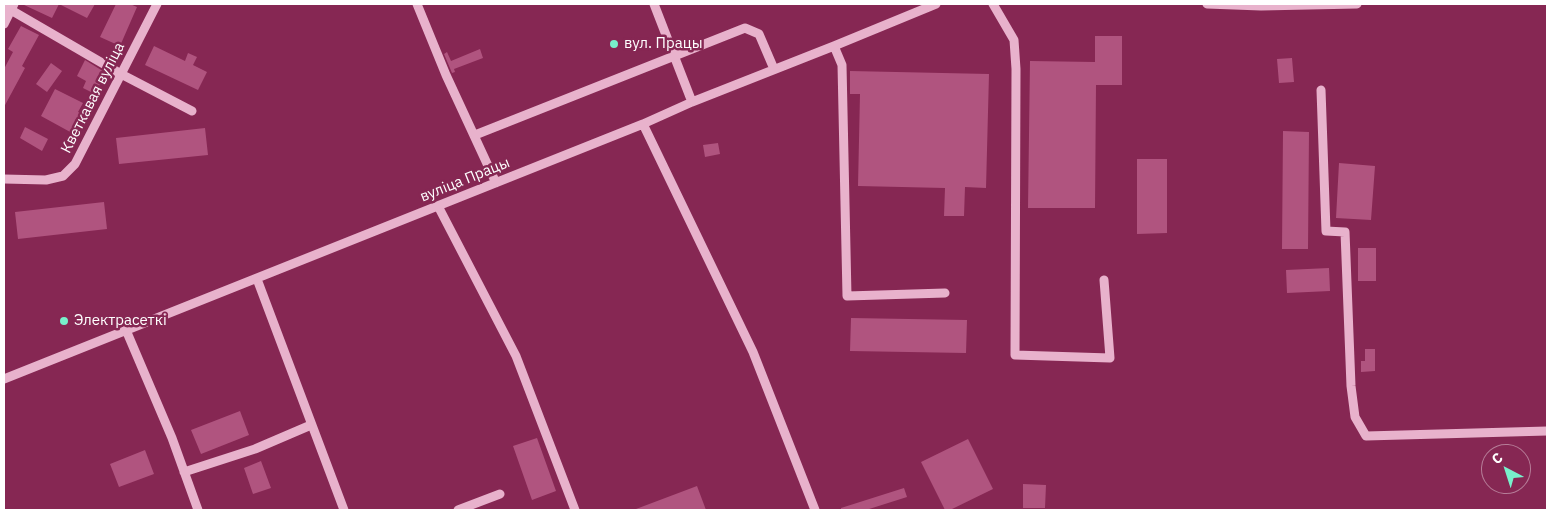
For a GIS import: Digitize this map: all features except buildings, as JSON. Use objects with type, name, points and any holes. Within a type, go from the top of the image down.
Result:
[{"type":"street","name":"Кветкавая вуліца","points":[[4,179],[46,180],[63,176],[75,164],[157,4]]},
{"type":"street","points":[[417,4],[446,75],[496,182]]},
{"type":"street","points":[[654,4],[692,102]]},
{"type":"street","name":"вуліца Працы","points":[[4,379],[643,124],[692,102],[936,4]]},
{"type":"street","points":[[993,4],[1014,40],[1016,69],[1015,355],[1110,358],[1104,280]]},
{"type":"street","points":[[1207,4],[1356,4]]},
{"type":"street","points":[[4,24],[9,7],[121,74],[192,111]]},
{"type":"street","points":[[475,135],[745,28],[759,34],[774,69]]},
{"type":"street","points":[[834,46],[842,65],[847,296],[945,293]]},
{"type":"street","points":[[1321,90],[1326,231],[1345,232],[1351,386],[1355,417],[1366,436],[1547,431]]},
{"type":"street","points":[[643,124],[753,352],[815,510]]},
{"type":"street","points":[[438,206],[516,356],[575,510]]},
{"type":"street","points":[[257,279],[344,510]]},
{"type":"street","points":[[126,330],[198,510]]},
{"type":"street","points":[[184,472],[255,448],[311,424]]},
{"type":"street","points":[[458,510],[500,494]]},
{"type":"place","name":"вул. Працы","points":[[614,44]]},
{"type":"place","name":"Электрасеткі","points":[[64,321]]}]
